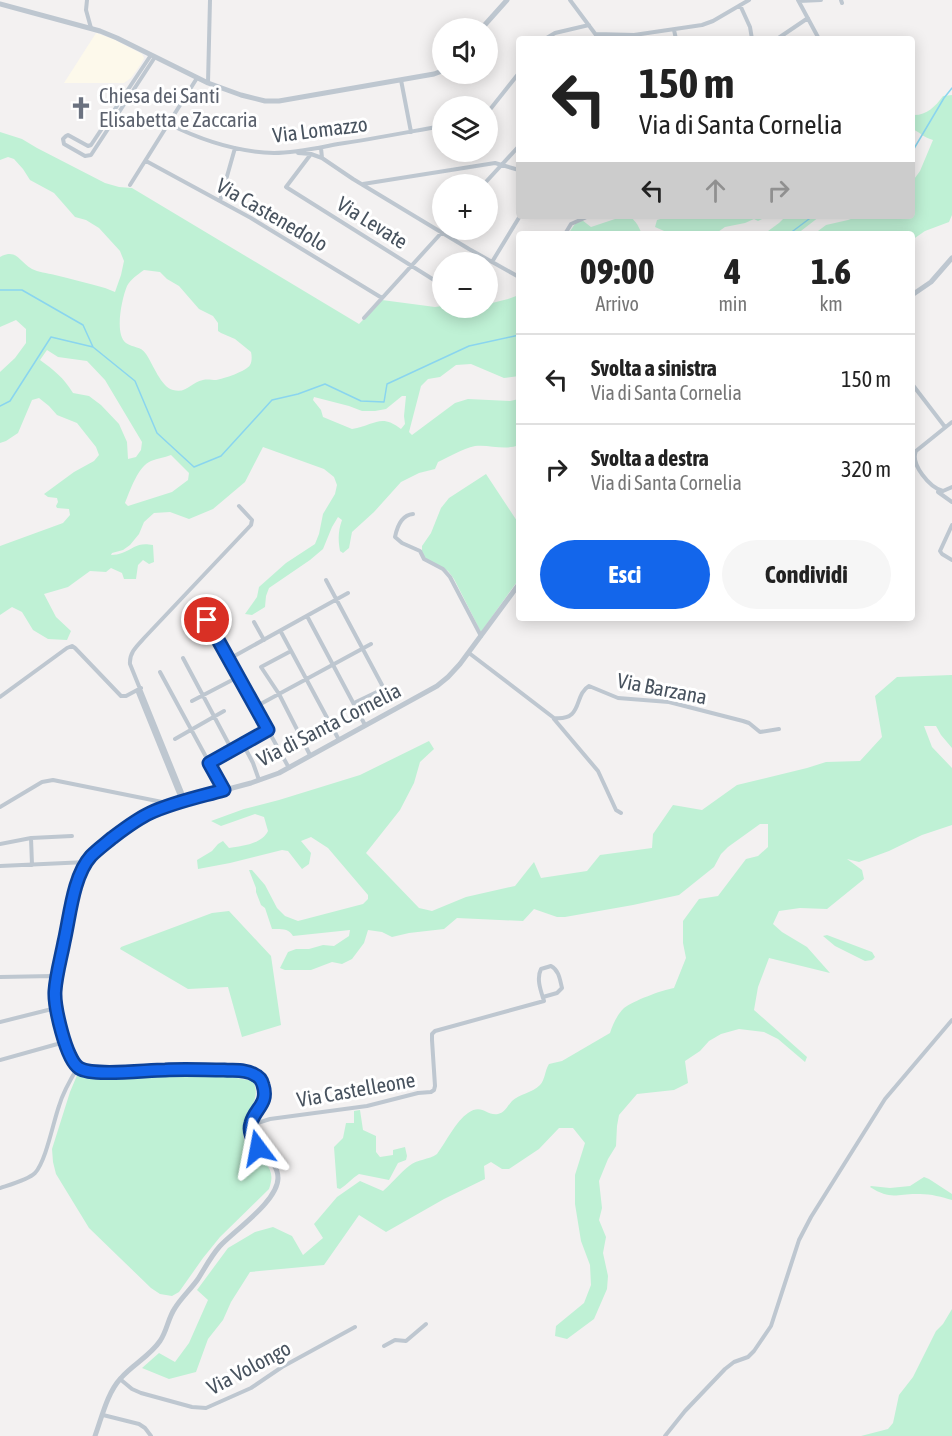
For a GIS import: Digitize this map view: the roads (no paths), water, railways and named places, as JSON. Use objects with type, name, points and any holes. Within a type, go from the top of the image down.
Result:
[{"type":"street","points":[[87,0],[86,10],[91,27]]},
{"type":"street","points":[[208,83],[210,0]]},
{"type":"street","points":[[491,18],[507,0]]},
{"type":"street","points":[[570,0],[596,34],[634,35],[674,30],[713,21],[749,0]]},
{"type":"street","points":[[817,36],[798,1],[821,0]]},
{"type":"street","points":[[0,4],[91,27],[196,78],[261,100],[274,101],[432,74]]},
{"type":"street","points":[[740,5],[752,36]]},
{"type":"street","points":[[781,36],[808,18]]},
{"type":"street","points":[[550,36],[589,24]]},
{"type":"street","points":[[674,30],[675,36]]},
{"type":"street","points":[[153,56],[91,155],[85,156],[64,144],[63,139],[68,135],[88,146],[91,145],[153,56]]},
{"type":"street","points":[[498,101],[516,77]]},
{"type":"street","points":[[130,185],[196,78]]},
{"type":"street","points":[[401,80],[411,132]]},
{"type":"street","name":"Via Lomazzo","points":[[169,124],[195,136],[257,152],[291,152],[432,128]]},
{"type":"street","points":[[220,201],[235,147]]},
{"type":"street","points":[[321,147],[322,158]]},
{"type":"street","points":[[493,174],[516,149]]},
{"type":"street","points":[[291,152],[322,158],[432,225]]},
{"type":"street","name":"Via Levate","points":[[310,154],[286,187],[432,279]]},
{"type":"street","name":"Via Castenedolo","points":[[146,161],[251,218],[382,298]]},
{"type":"street","points":[[362,184],[495,163],[516,169]]},
{"type":"street","points":[[498,252],[518,219]]},
{"type":"street","points":[[567,231],[571,224],[582,219]]},
{"type":"street","points":[[364,318],[434,240]]},
{"type":"street","points":[[457,240],[477,252]]},
{"type":"street","points":[[915,294],[931,282],[952,258]]},
{"type":"street","points":[[498,265],[516,275]]},
{"type":"street","points":[[915,388],[945,427]]},
{"type":"street","points":[[915,451],[952,422]]},
{"type":"street","points":[[915,461],[934,488],[952,502]]},
{"type":"street","points":[[934,488],[944,491],[952,487]]},
{"type":"street","points":[[184,801],[130,663],[132,653],[146,636],[251,525],[252,520],[238,506]]},
{"type":"street","points":[[413,514],[405,516],[400,522],[395,537],[402,543],[420,551],[424,559],[443,569],[450,576],[481,637]]},
{"type":"street","points":[[952,525],[940,551],[952,560]]},
{"type":"street","points":[[326,580],[382,685],[382,688],[354,703]]},
{"type":"street","name":"Via di Santa Cornelia","points":[[78,1067],[67,1059],[52,1009],[55,976],[77,885],[87,862],[96,851],[148,813],[259,780],[289,768],[439,685],[469,653],[516,588]]},
{"type":"street","points":[[229,659],[348,593]]},
{"type":"street","points":[[307,616],[366,726]]},
{"type":"street","points":[[207,620],[289,768]]},
{"type":"street","points":[[254,622],[264,640]]},
{"type":"street","points":[[281,632],[339,740]]},
{"type":"street","points":[[255,707],[371,644]]},
{"type":"street","points":[[0,698],[70,646],[75,648],[122,696],[139,689]]},
{"type":"street","points":[[291,651],[261,667],[279,694],[311,756]]},
{"type":"street","points":[[469,653],[554,718],[596,767],[615,809],[621,813]]},
{"type":"street","points":[[183,658],[232,750]]},
{"type":"street","points":[[160,672],[224,790]]},
{"type":"street","points":[[192,701],[238,676]]},
{"type":"street","name":"Via Barzana","points":[[554,718],[571,715],[584,689],[589,686],[613,697],[669,702],[743,721],[759,732],[779,729]]},
{"type":"street","points":[[176,739],[224,711]]},
{"type":"street","points":[[209,763],[268,730]]},
{"type":"street","points":[[243,744],[259,780]]},
{"type":"street","points":[[0,807],[40,783],[53,780],[172,804]]},
{"type":"street","points":[[0,844],[31,838],[72,836]]},
{"type":"street","points":[[31,838],[32,864]]},
{"type":"street","points":[[0,866],[87,862]]},
{"type":"street","name":"Via Castelleone","points":[[250,1125],[265,1120],[367,1106],[433,1091],[435,1086],[432,1038],[435,1030],[543,1001],[539,973],[541,969],[551,966],[557,973],[562,988],[557,993],[543,997]]},
{"type":"street","points":[[0,977],[55,976]]},
{"type":"street","name":"Via di Santa Cornelia","points":[[55,976],[57,1009],[68,1050],[78,1067]]},
{"type":"street","points":[[0,1022],[52,1009]]},
{"type":"street","points":[[665,1436],[725,1369],[734,1362],[751,1356],[754,1352],[771,1326],[799,1240],[811,1216],[885,1099],[952,1020]]},
{"type":"street","points":[[0,1060],[61,1044]]},
{"type":"street","points":[[0,1188],[31,1176],[37,1170],[61,1098],[78,1067],[96,1072],[193,1070],[250,1072],[262,1081],[265,1096],[250,1125],[250,1133],[273,1164],[278,1180],[275,1189],[254,1216],[215,1252],[174,1309],[158,1344],[120,1379],[114,1388],[95,1436]]},
{"type":"street","points":[[384,1346],[395,1340],[406,1341],[426,1324]]},
{"type":"street","name":"Via Volongo","points":[[120,1379],[141,1393],[192,1407],[206,1408],[251,1388],[282,1367],[355,1327]]},
{"type":"street","points":[[103,1415],[139,1424],[151,1436]]},
{"type":"waterway","points":[[915,147],[952,88]]},
{"type":"waterway","points":[[793,231],[809,219]]},
{"type":"waterway","points":[[0,290],[22,290],[83,325],[93,347]]},
{"type":"waterway","points":[[0,406],[10,401],[51,337],[93,347],[135,381],[157,433],[194,467],[221,456],[272,400],[325,384],[361,401],[384,402],[387,384],[469,346],[516,336]]},
{"type":"place","name":"Chiesa dei Santi Elisabetta e Zaccaria","points":[[81,108]]}]
